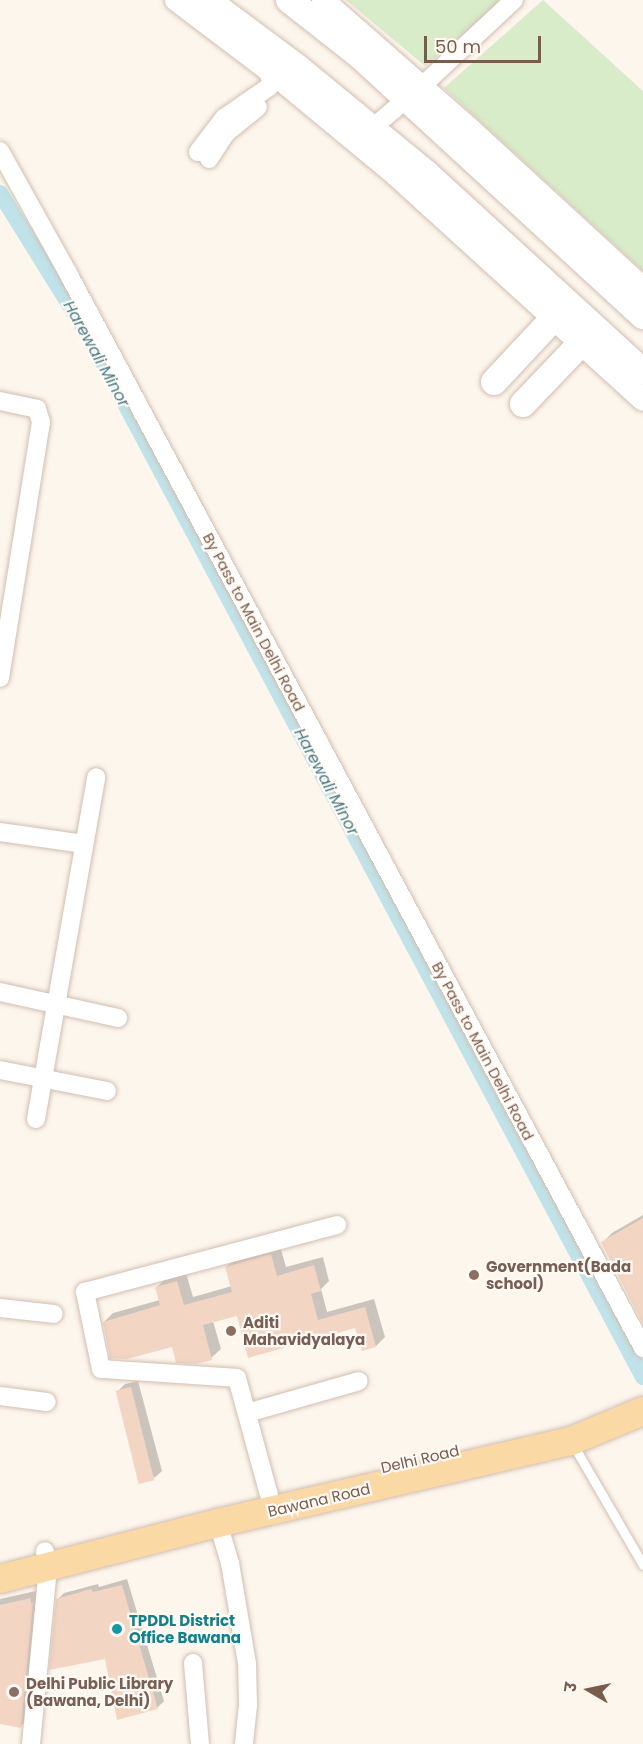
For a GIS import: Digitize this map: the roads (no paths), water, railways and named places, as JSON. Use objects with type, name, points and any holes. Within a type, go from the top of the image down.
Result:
[{"type":"main road","points":[[207,0],[297,67],[364,135],[426,173],[643,372]]},
{"type":"main road","points":[[289,0],[359,55],[414,92],[643,316]]},
{"type":"main road","points":[[494,382],[554,319]]},
{"type":"main road","points":[[523,404],[581,344]]},
{"type":"main road","name":"Bawana Road","points":[[0,1579],[47,1559],[218,1523],[583,1430],[637,1405]]},
{"type":"main road","name":"Delhi Road","points":[[0,1562],[47,1559],[268,1495],[546,1429],[583,1430]]},
{"type":"street","points":[[176,0],[293,89],[364,135],[554,319],[643,400]]},
{"type":"street","points":[[323,0],[414,92],[643,288]]},
{"type":"street","points":[[364,135],[514,0]]},
{"type":"street","points":[[267,69],[272,82],[269,87],[224,118],[203,156],[226,133],[277,91],[293,89]]},
{"type":"street","name":"By Pass to Main Delhi Road","points":[[0,151],[70,277],[643,1348]]},
{"type":"street","points":[[0,401],[37,409],[41,422],[0,678]]},
{"type":"street","points":[[36,1119],[96,777]]},
{"type":"street","points":[[0,832],[84,844]]},
{"type":"street","points":[[0,992],[118,1018]]},
{"type":"street","points":[[0,1070],[107,1091]]},
{"type":"street","points":[[268,1495],[237,1378],[101,1369],[85,1293],[337,1225]]},
{"type":"street","points":[[0,1308],[54,1314]]},
{"type":"street","points":[[247,1413],[359,1381]]},
{"type":"street","points":[[0,1396],[47,1402]]},
{"type":"street","points":[[218,1523],[230,1563],[247,1663],[248,1705],[244,1744]]},
{"type":"street","points":[[31,1744],[47,1559]]},
{"type":"street","points":[[194,1664],[200,1744]]},
{"type":"lane","points":[[583,1430],[643,1565]]},
{"type":"waterway","name":"Harewali Minor","points":[[0,193],[90,338],[643,1377]]},
{"type":"place","name":"Government(Bada school)","points":[[474,1275]]},
{"type":"place","name":"Aditi Mahavidyalaya","points":[[231,1331]]},
{"type":"place","name":"TPDDL District Office Bawana","points":[[117,1629]]},
{"type":"place","name":"Delhi Public Library (Bawana, Delhi)","points":[[14,1692]]}]
